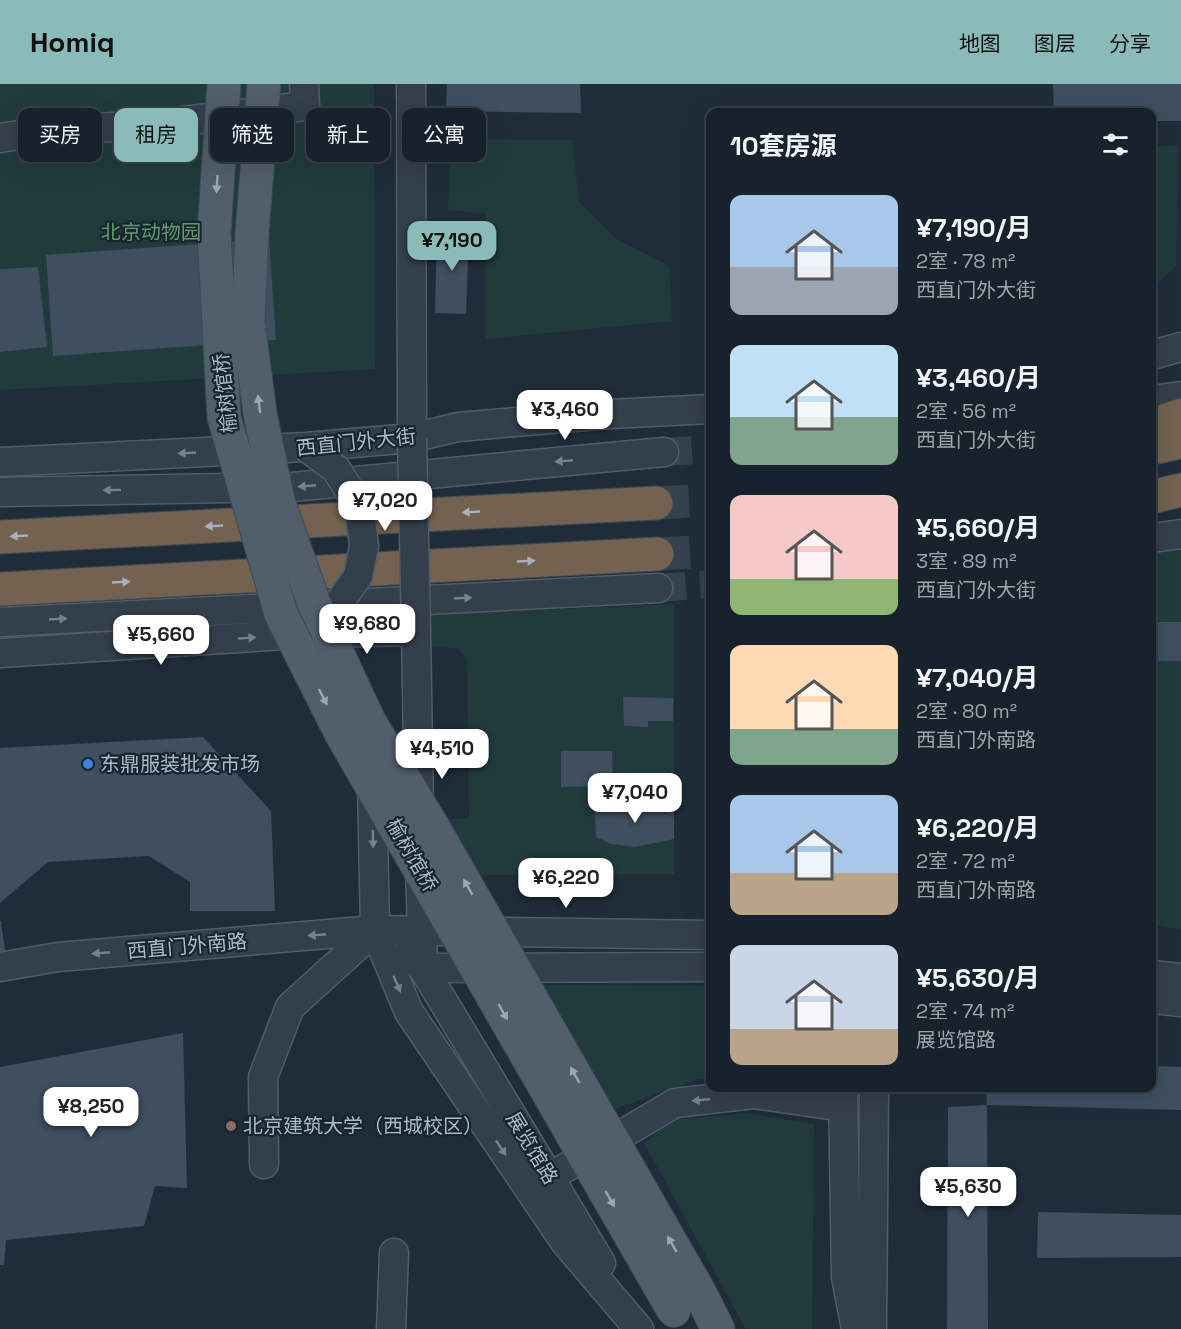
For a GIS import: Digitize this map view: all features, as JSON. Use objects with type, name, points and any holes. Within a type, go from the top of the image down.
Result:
[{"type":"highway","points":[[1156,424],[1181,415]]},
{"type":"highway","points":[[1156,447],[1181,442]]},
{"type":"highway","points":[[1156,496],[1181,490]]},
{"type":"highway","points":[[0,537],[656,503]]},
{"type":"highway","points":[[0,589],[657,554]]},
{"type":"main road","name":"榆树馆桥","points":[[224,84],[214,233],[224,417],[281,614],[341,733],[678,1320]]},
{"type":"main road","name":"榆树馆桥","points":[[264,84],[252,233],[248,322],[260,413],[278,501],[314,603],[369,721],[439,837],[701,1294],[718,1329]]},
{"type":"street","points":[[0,138],[55,130],[151,125],[305,106],[304,84]]},
{"type":"street","points":[[411,84],[412,438],[423,968]]},
{"type":"street","points":[[1156,354],[1181,347]]},
{"type":"street","points":[[1156,399],[1181,396]]},
{"type":"street","name":"西直门外大街","points":[[0,462],[306,447],[412,438],[458,427],[610,414],[706,409]]},
{"type":"street","points":[[306,447],[336,469],[359,506],[364,546],[358,576],[318,633]]},
{"type":"street","name":"西直门外大街","points":[[0,492],[292,487],[664,452]]},
{"type":"street","points":[[1156,537],[1181,534]]},
{"type":"street","points":[[0,622],[658,588]]},
{"type":"street","points":[[0,653],[318,633],[416,631]]},
{"type":"street","points":[[318,633],[353,663],[370,694],[375,930],[409,1012],[565,1242],[640,1329]]},
{"type":"street","points":[[375,930],[423,968],[706,967]]},
{"type":"street","points":[[264,1164],[263,1077],[290,1006],[375,930]]},
{"type":"street","name":"西直门外南路","points":[[0,967],[58,957],[375,930],[421,930]]},
{"type":"street","points":[[421,930],[706,935]]},
{"type":"street","name":"展览馆路","points":[[423,968],[640,1329]]},
{"type":"street","points":[[1156,975],[1181,978]]},
{"type":"street","points":[[1156,999],[1181,1002]]},
{"type":"street","points":[[872,1329],[874,1092]]},
{"type":"street","points":[[550,1177],[675,1103],[754,1094],[843,1097],[846,1277],[856,1329]]},
{"type":"street","points":[[391,1329],[394,1253]]},
{"type":"green space","name":"北京动物园","points":[[0,84],[374,84],[374,108],[306,108],[306,162],[374,162],[375,369],[0,390]]},
{"type":"green space","points":[[486,139],[572,140],[579,202],[616,239],[669,266],[672,321],[485,339],[486,214],[448,210],[450,162],[486,162]]},
{"type":"green space","points":[[1156,146],[1178,146],[1176,266],[1156,284]]},
{"type":"green space","points":[[1181,543],[1181,929],[1156,926],[1156,547]]},
{"type":"green space","points":[[674,604],[674,874],[444,875],[443,820],[469,818],[467,660],[459,649],[428,646],[427,615]]},
{"type":"green space","points":[[541,985],[706,986],[706,1080],[699,1079],[615,1109]]},
{"type":"green space","points":[[745,1113],[814,1124],[812,1329],[746,1329],[644,1143],[673,1120]]},
{"type":"building","points":[[447,84],[580,84],[581,113],[486,112],[486,108],[446,108]]},
{"type":"building","points":[[1053,84],[1181,84],[1181,121],[1156,121],[1156,108],[1054,108]]},
{"type":"building","points":[[437,230],[469,231],[466,314],[435,313]]},
{"type":"building","points":[[269,239],[276,340],[53,356],[46,255]]},
{"type":"building","points":[[38,267],[47,347],[0,352],[0,269]]},
{"type":"building","points":[[1156,622],[1181,622],[1181,661],[1156,661]]},
{"type":"building","points":[[623,697],[673,698],[673,721],[648,721],[648,727],[624,726]]},
{"type":"building","points":[[203,737],[271,811],[275,911],[190,911],[190,882],[149,856],[48,862],[0,903],[0,748]]},
{"type":"building","points":[[561,751],[612,751],[613,786],[561,787]]},
{"type":"building","points":[[634,800],[654,803],[674,811],[674,839],[635,847],[611,844],[596,837],[595,811],[613,803]]},
{"type":"building","points":[[1,921],[5,951],[0,951]]},
{"type":"building","points":[[183,1033],[187,1188],[155,1186],[144,1226],[6,1240],[4,1265],[0,1265],[0,1067]]},
{"type":"building","points":[[1156,1066],[1181,1067],[1181,1110],[987,1105],[986,1092],[1156,1092]]},
{"type":"building","points":[[987,1105],[988,1329],[947,1329],[948,1107]]},
{"type":"building","points":[[1038,1212],[1181,1215],[1181,1257],[1037,1258]]},
{"type":"tunnel","points":[[664,452],[706,449]]},
{"type":"tunnel","points":[[656,503],[706,500]]},
{"type":"tunnel","points":[[657,554],[706,551]]},
{"type":"tunnel","points":[[658,588],[706,584]]},
{"type":"place","name":"东鼎服装批发市场","points":[[88,764]]},
{"type":"place","name":"北京建筑大学（西城校区）","points":[[231,1126]]}]
